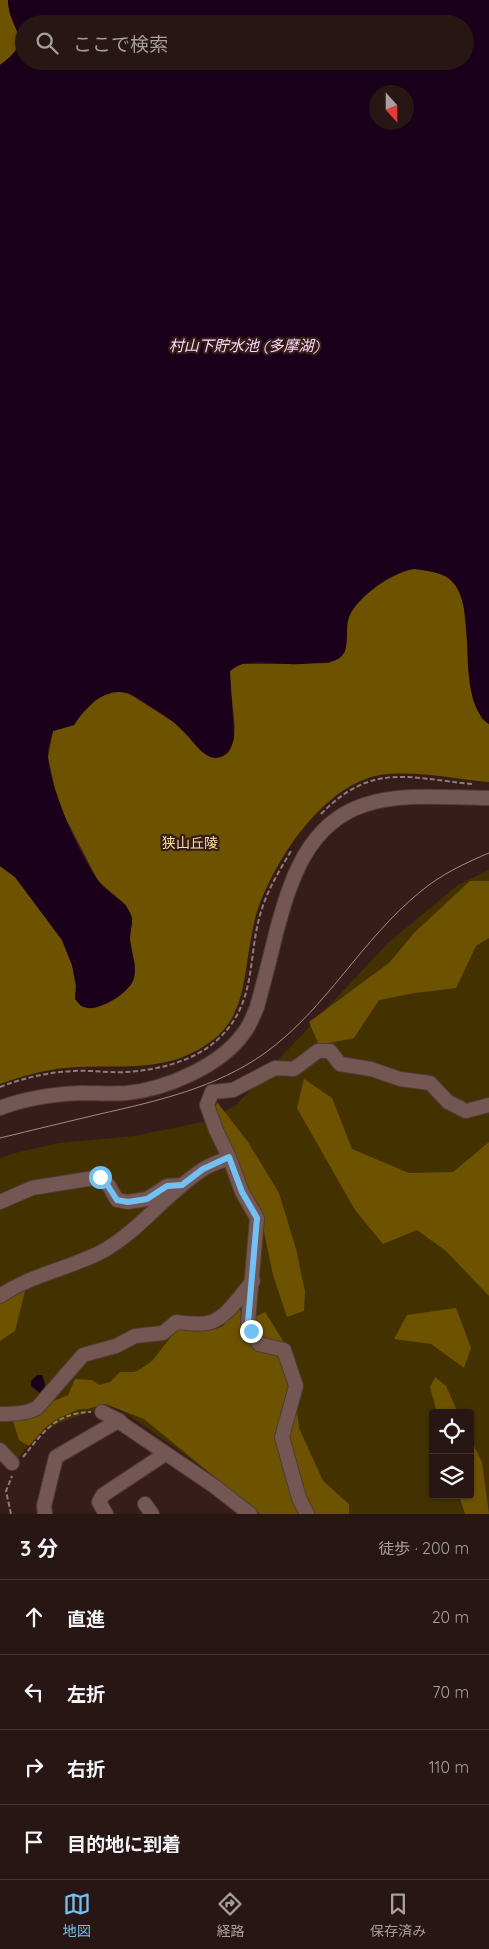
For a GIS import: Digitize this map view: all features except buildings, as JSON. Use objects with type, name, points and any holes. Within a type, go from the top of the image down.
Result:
[{"type":"street","points":[[0,1108],[51,1095],[115,1094],[140,1090],[182,1078],[216,1060],[237,1041],[252,1020],[286,898],[305,852],[321,831],[340,816],[378,802],[420,797],[489,798]]},
{"type":"street","points":[[307,1514],[300,1498],[282,1437],[296,1386],[284,1350],[259,1344],[248,1322],[257,1218],[242,1192],[207,1105],[212,1092],[233,1090],[275,1068],[294,1069],[318,1051],[330,1052],[340,1064],[371,1069],[400,1079],[430,1083],[448,1102],[466,1111],[489,1105]]},
{"type":"street","points":[[0,1296],[15,1286],[102,1252],[133,1231],[182,1185],[203,1169],[229,1157]]},
{"type":"street","points":[[0,1202],[32,1188],[100,1177],[117,1200],[128,1202],[147,1199],[167,1186],[182,1185]]},
{"type":"street","points":[[0,1414],[30,1412],[37,1408],[83,1355],[116,1346],[135,1336],[164,1333],[176,1322],[191,1324],[209,1323],[222,1316],[252,1281]]},
{"type":"street","points":[[102,1412],[120,1421],[164,1454],[214,1486],[250,1514]]},
{"type":"street","points":[[45,1514],[44,1506],[56,1457],[120,1421]]},
{"type":"street","points":[[0,1450],[15,1466]]},
{"type":"street","points":[[106,1514],[99,1502],[103,1495],[164,1454]]},
{"type":"path","points":[[316,819],[347,792],[376,780],[404,776],[474,784]]},
{"type":"path","points":[[0,1087],[32,1077],[65,1072],[127,1072],[156,1068],[184,1060],[210,1047],[228,1029],[241,1006],[248,982],[258,920],[262,907],[275,878],[296,844]]},
{"type":"path","points":[[11,1514],[6,1491],[15,1466],[48,1427],[69,1414],[102,1412]]},
{"type":"shaded area","points":[[489,870],[489,1514],[257,1514],[244,1500],[173,1446],[112,1404],[59,1423],[35,1437],[16,1461],[0,1443],[0,1158],[59,1143],[134,1136],[207,1121],[236,1105],[388,943],[458,885]]},
{"type":"green space","points":[[0,0],[8,0],[9,11],[15,28],[15,51],[0,65]]},
{"type":"green space","name":"狭山丘陵","points":[[414,569],[449,577],[460,590],[464,609],[469,663],[481,718],[489,724],[489,782],[421,774],[380,775],[359,781],[340,793],[322,808],[290,846],[267,887],[255,918],[242,993],[232,1018],[214,1039],[198,1050],[182,1057],[148,1065],[77,1067],[48,1070],[0,1084],[0,866],[15,877],[62,940],[72,965],[76,986],[75,999],[130,986],[134,978],[135,966],[130,939],[132,918],[126,905],[98,881],[65,817],[55,789],[48,757],[53,731],[74,725],[97,698],[117,691],[128,693],[175,723],[201,750],[217,758],[225,755],[230,750],[234,732],[230,671],[240,664],[329,663],[345,652],[346,630],[349,617],[360,600],[386,580]]},
{"type":"green space","points":[[470,881],[489,881],[489,938],[476,946],[456,988],[379,1000],[354,1038],[319,1045],[309,1022],[389,963],[414,933]]},
{"type":"green space","points":[[304,1079],[332,1098],[352,1149],[409,1173],[453,1172],[489,1142],[489,1296],[446,1251],[417,1230],[383,1244],[355,1210],[297,1108]]},
{"type":"green space","points":[[217,1102],[248,1142],[279,1193],[296,1249],[305,1291],[304,1311],[287,1317],[273,1275],[263,1227],[212,1117]]},
{"type":"green space","points":[[25,1291],[15,1331],[0,1341],[0,1303]]},
{"type":"green space","points":[[236,1306],[244,1315],[244,1322],[265,1312],[290,1352],[299,1428],[323,1481],[349,1504],[349,1514],[260,1514],[144,1419],[105,1404],[87,1409],[79,1409],[59,1418],[46,1427],[29,1446],[19,1440],[12,1418],[68,1395],[75,1379],[92,1380],[99,1385],[110,1382],[120,1372],[134,1372],[152,1361],[178,1328],[207,1330],[218,1328],[224,1325]]},
{"type":"green space","points":[[456,1308],[471,1348],[464,1368],[431,1344],[394,1339],[407,1315]]},
{"type":"green space","points":[[435,1377],[446,1386],[456,1409],[436,1409],[430,1387]]},
{"type":"green space","points":[[474,1446],[482,1462],[489,1514],[465,1514],[460,1499],[474,1499]]},
{"type":"water","name":"村山下貯水池 (多摩湖)","points":[[8,0],[489,0],[489,724],[477,709],[471,689],[465,618],[461,598],[452,582],[437,573],[417,569],[396,574],[377,586],[359,602],[349,617],[345,651],[338,659],[327,662],[296,664],[250,663],[239,665],[230,671],[234,737],[231,747],[220,757],[210,757],[205,754],[174,723],[133,695],[118,692],[110,693],[96,700],[74,725],[53,731],[48,754],[54,786],[82,854],[102,885],[125,905],[132,918],[130,938],[135,973],[132,983],[116,998],[103,1005],[91,1008],[81,1006],[75,999],[76,986],[72,965],[62,940],[15,877],[0,866],[0,65],[15,51],[15,70],[474,70],[474,15],[15,15],[15,28],[9,11]]},
{"type":"water","points":[[37,1375],[42,1375],[45,1383],[41,1394],[31,1386],[31,1381]]},
{"type":"tram line","points":[[0,1138],[186,1092],[246,1065],[265,1053],[307,1016],[380,931],[420,892],[453,870],[489,853]]},
{"type":"route","points":[[100,1177],[117,1200],[128,1202],[147,1199],[167,1186],[182,1185],[203,1169],[229,1157],[242,1192],[257,1218],[248,1322],[251,1331]]}]
